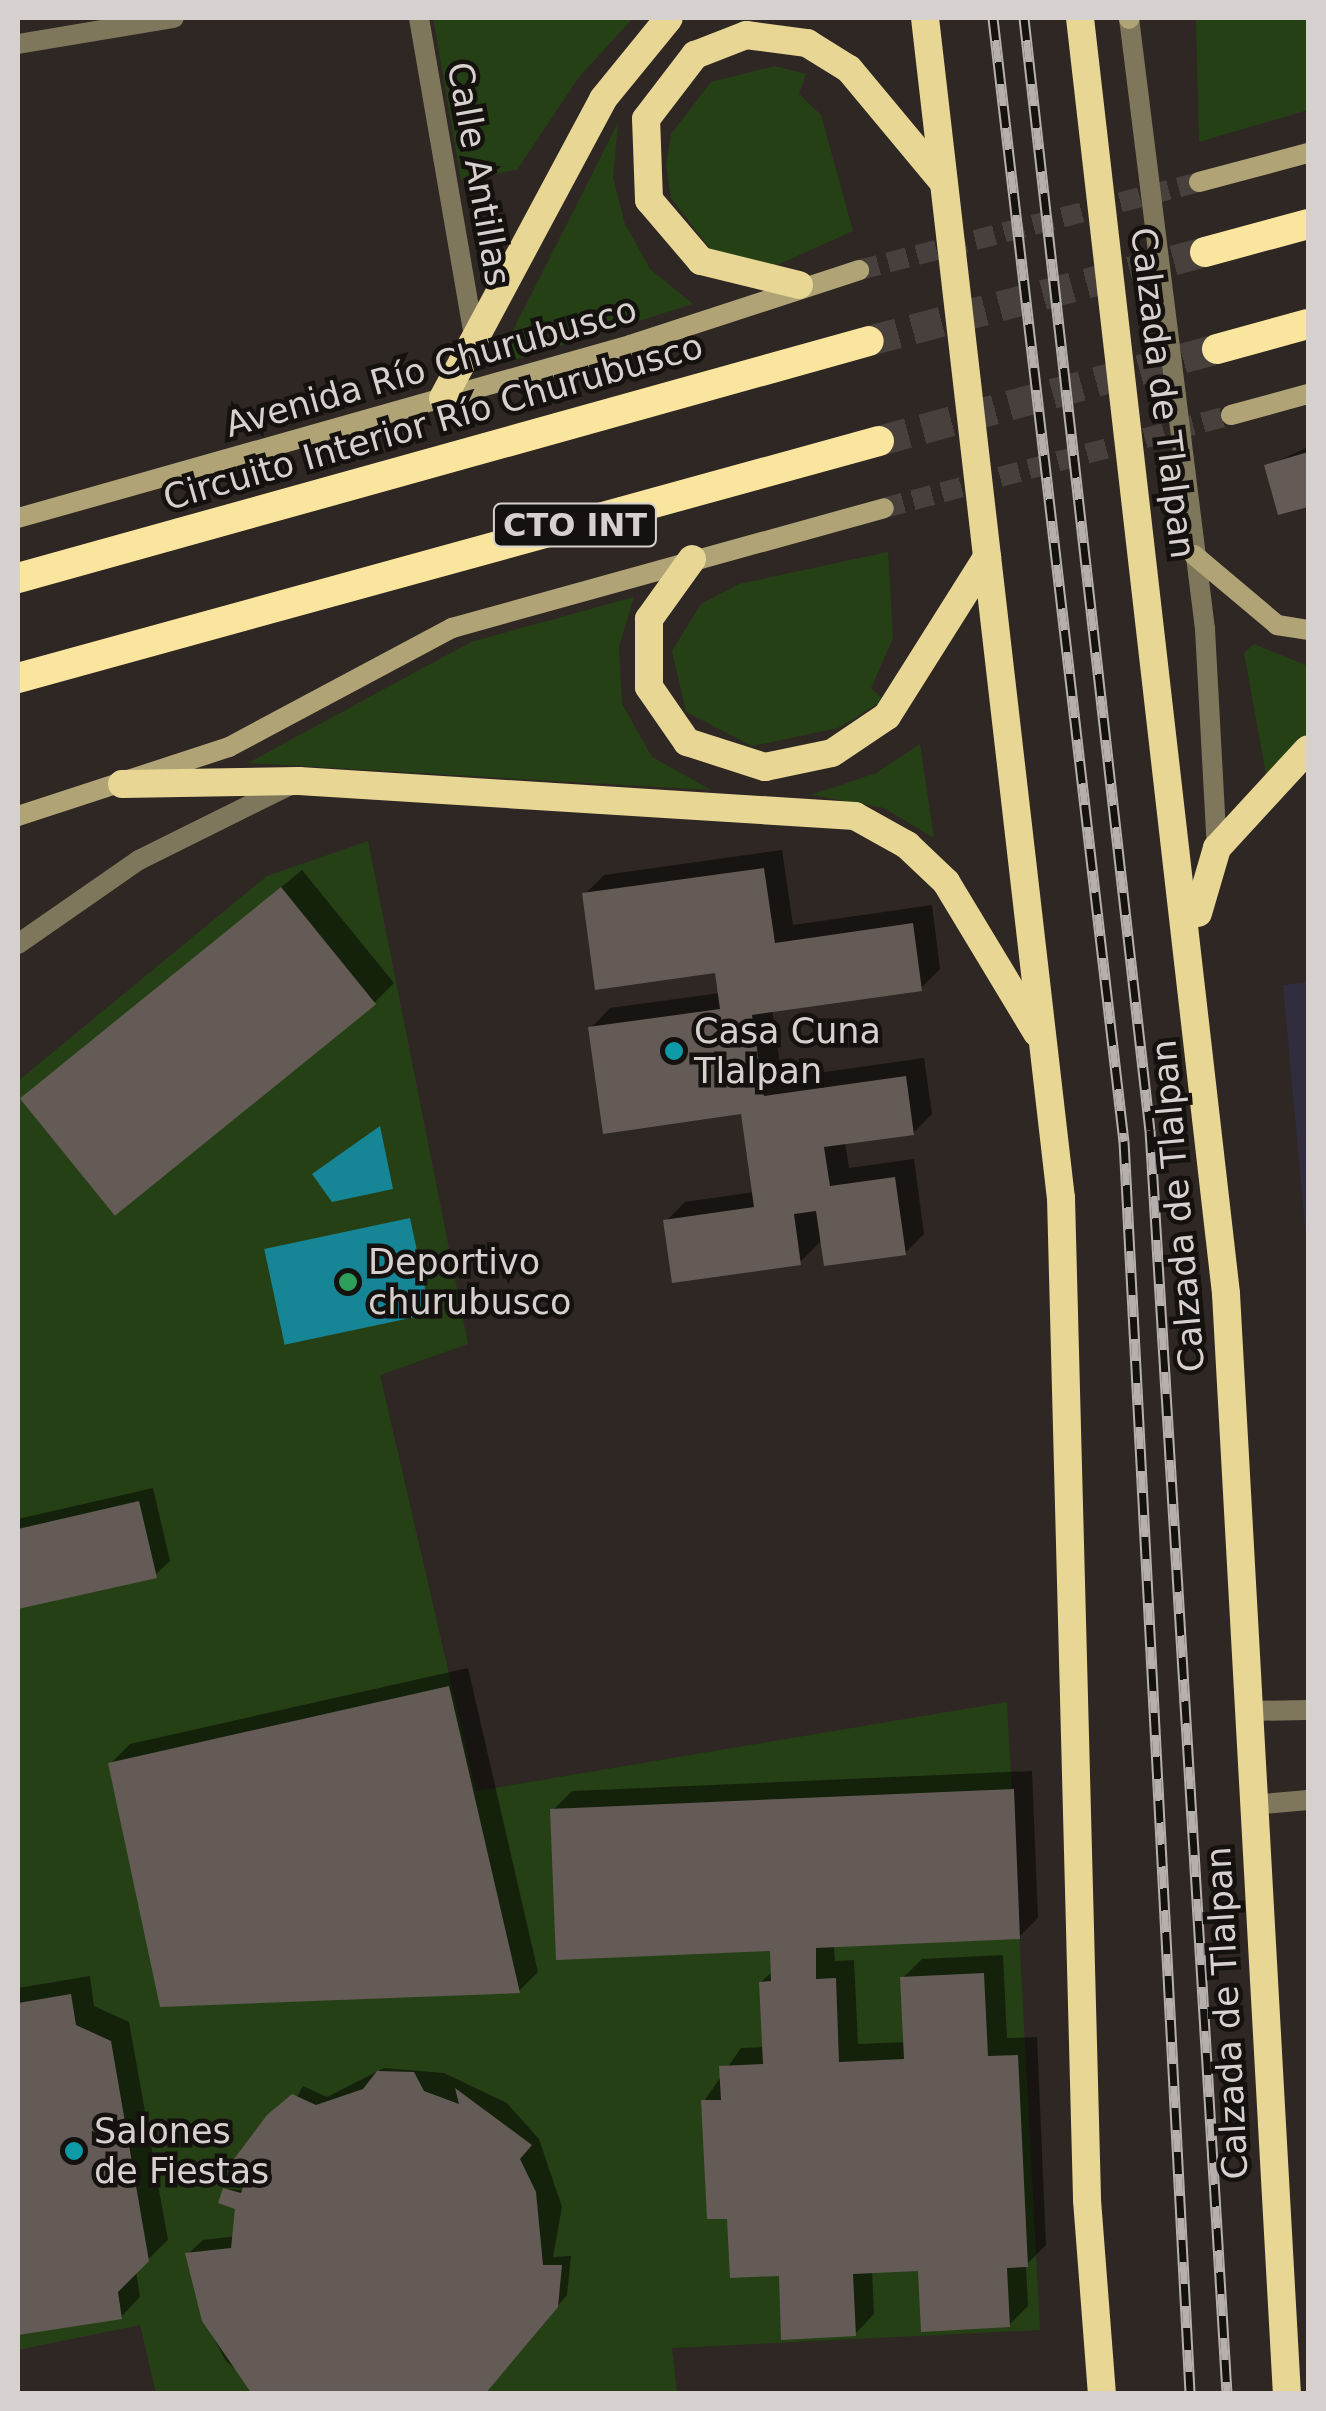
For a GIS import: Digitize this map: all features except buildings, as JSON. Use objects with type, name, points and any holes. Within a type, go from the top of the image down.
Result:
[{"type":"highway","points":[[443,398],[602,100],[669,18]]},
{"type":"highway","points":[[924,18],[1061,1198],[1087,2200],[1102,2394]]},
{"type":"highway","name":"Calzada de Tlalpan","points":[[1080,18],[1194,950],[1226,1294],[1246,1711],[1287,2394]]},
{"type":"highway","points":[[799,285],[701,261],[649,200],[646,120],[694,55],[746,35],[808,43],[850,69],[945,195]]},
{"type":"highway","points":[[1205,252],[1308,224]]},
{"type":"highway","points":[[1217,349],[1308,324]]},
{"type":"highway","name":"Circuito Interior Río Churubusco","points":[[18,578],[869,341]]},
{"type":"highway","name":"CTO INT","points":[[18,678],[879,442]]},
{"type":"highway","points":[[692,559],[649,619],[649,687],[687,742],[764,767],[832,753],[887,716],[985,544]]},
{"type":"highway","points":[[1194,950],[1217,848],[1308,749]]},
{"type":"highway","points":[[122,784],[299,781],[856,816],[908,845],[946,882],[1043,1043]]},
{"type":"main road","points":[[1199,182],[1308,154]]},
{"type":"main road","name":"Avenida Río Churubusco","points":[[18,518],[443,398],[799,285],[859,270]]},
{"type":"main road","points":[[1232,414],[1308,394]]},
{"type":"main road","name":"CTO INT","points":[[18,816],[243,740],[452,628],[884,508]]},
{"type":"main road","points":[[1194,555],[1278,625],[1308,630]]},
{"type":"street","points":[[18,44],[174,18]]},
{"type":"street","name":"Calle Antillas","points":[[419,18],[475,342]]},
{"type":"street","points":[[1129,18],[1141,156],[1186,484],[1217,754],[1217,848]]},
{"type":"street","points":[[18,944],[139,860],[299,781]]},
{"type":"street","points":[[1246,1711],[1308,1710]]},
{"type":"street","points":[[1252,1805],[1308,1800]]},
{"type":"shaded area","points":[[1308,982],[1308,1260],[1283,985]]},
{"type":"green space","points":[[433,18],[633,18],[579,77],[517,170],[461,180]]},
{"type":"green space","points":[[1196,18],[1308,18],[1308,110],[1199,142]]},
{"type":"green space","points":[[774,66],[806,74],[799,94],[821,115],[853,231],[775,266],[711,250],[671,198],[666,166],[671,134],[711,82]]},
{"type":"green space","points":[[618,123],[613,178],[625,224],[650,269],[693,304],[495,366]]},
{"type":"green space","points":[[888,552],[893,638],[871,688],[884,700],[838,728],[752,746],[686,712],[672,651],[701,604],[739,584]]},
{"type":"green space","points":[[634,597],[619,647],[622,704],[652,757],[711,790],[248,763],[471,642]]},
{"type":"green space","points":[[1254,644],[1308,666],[1308,734],[1266,774],[1244,653]]},
{"type":"green space","points":[[920,744],[934,838],[884,808],[811,795],[876,773]]},
{"type":"green space","points":[[368,841],[468,1344],[380,1375],[476,1791],[1007,1702],[1040,2330],[672,2348],[677,2394],[156,2393],[140,2325],[18,2350],[18,1081],[267,876]]},
{"type":"water","points":[[380,1126],[393,1189],[332,1202],[312,1174]]},
{"type":"water","name":"Deportivo churubusco","points":[[410,1218],[430,1314],[285,1345],[264,1249]]},
{"type":"tunnel","points":[[859,270],[1199,182]]},
{"type":"tunnel","points":[[869,341],[1205,252]]},
{"type":"tunnel","points":[[879,441],[1217,349]]},
{"type":"tunnel","points":[[884,508],[1231,415]]},
{"type":"railway","points":[[993,18],[1124,1141],[1190,2394]]},
{"type":"railway","points":[[1024,18],[1150,1130],[1227,2394]]},
{"type":"place","name":"Casa Cuna Tlalpan","points":[[674,1051]]},
{"type":"place","name":"Deportivo churubusco","points":[[348,1282]]},
{"type":"place","name":"Salones de Fiestas","points":[[74,2151]]}]
